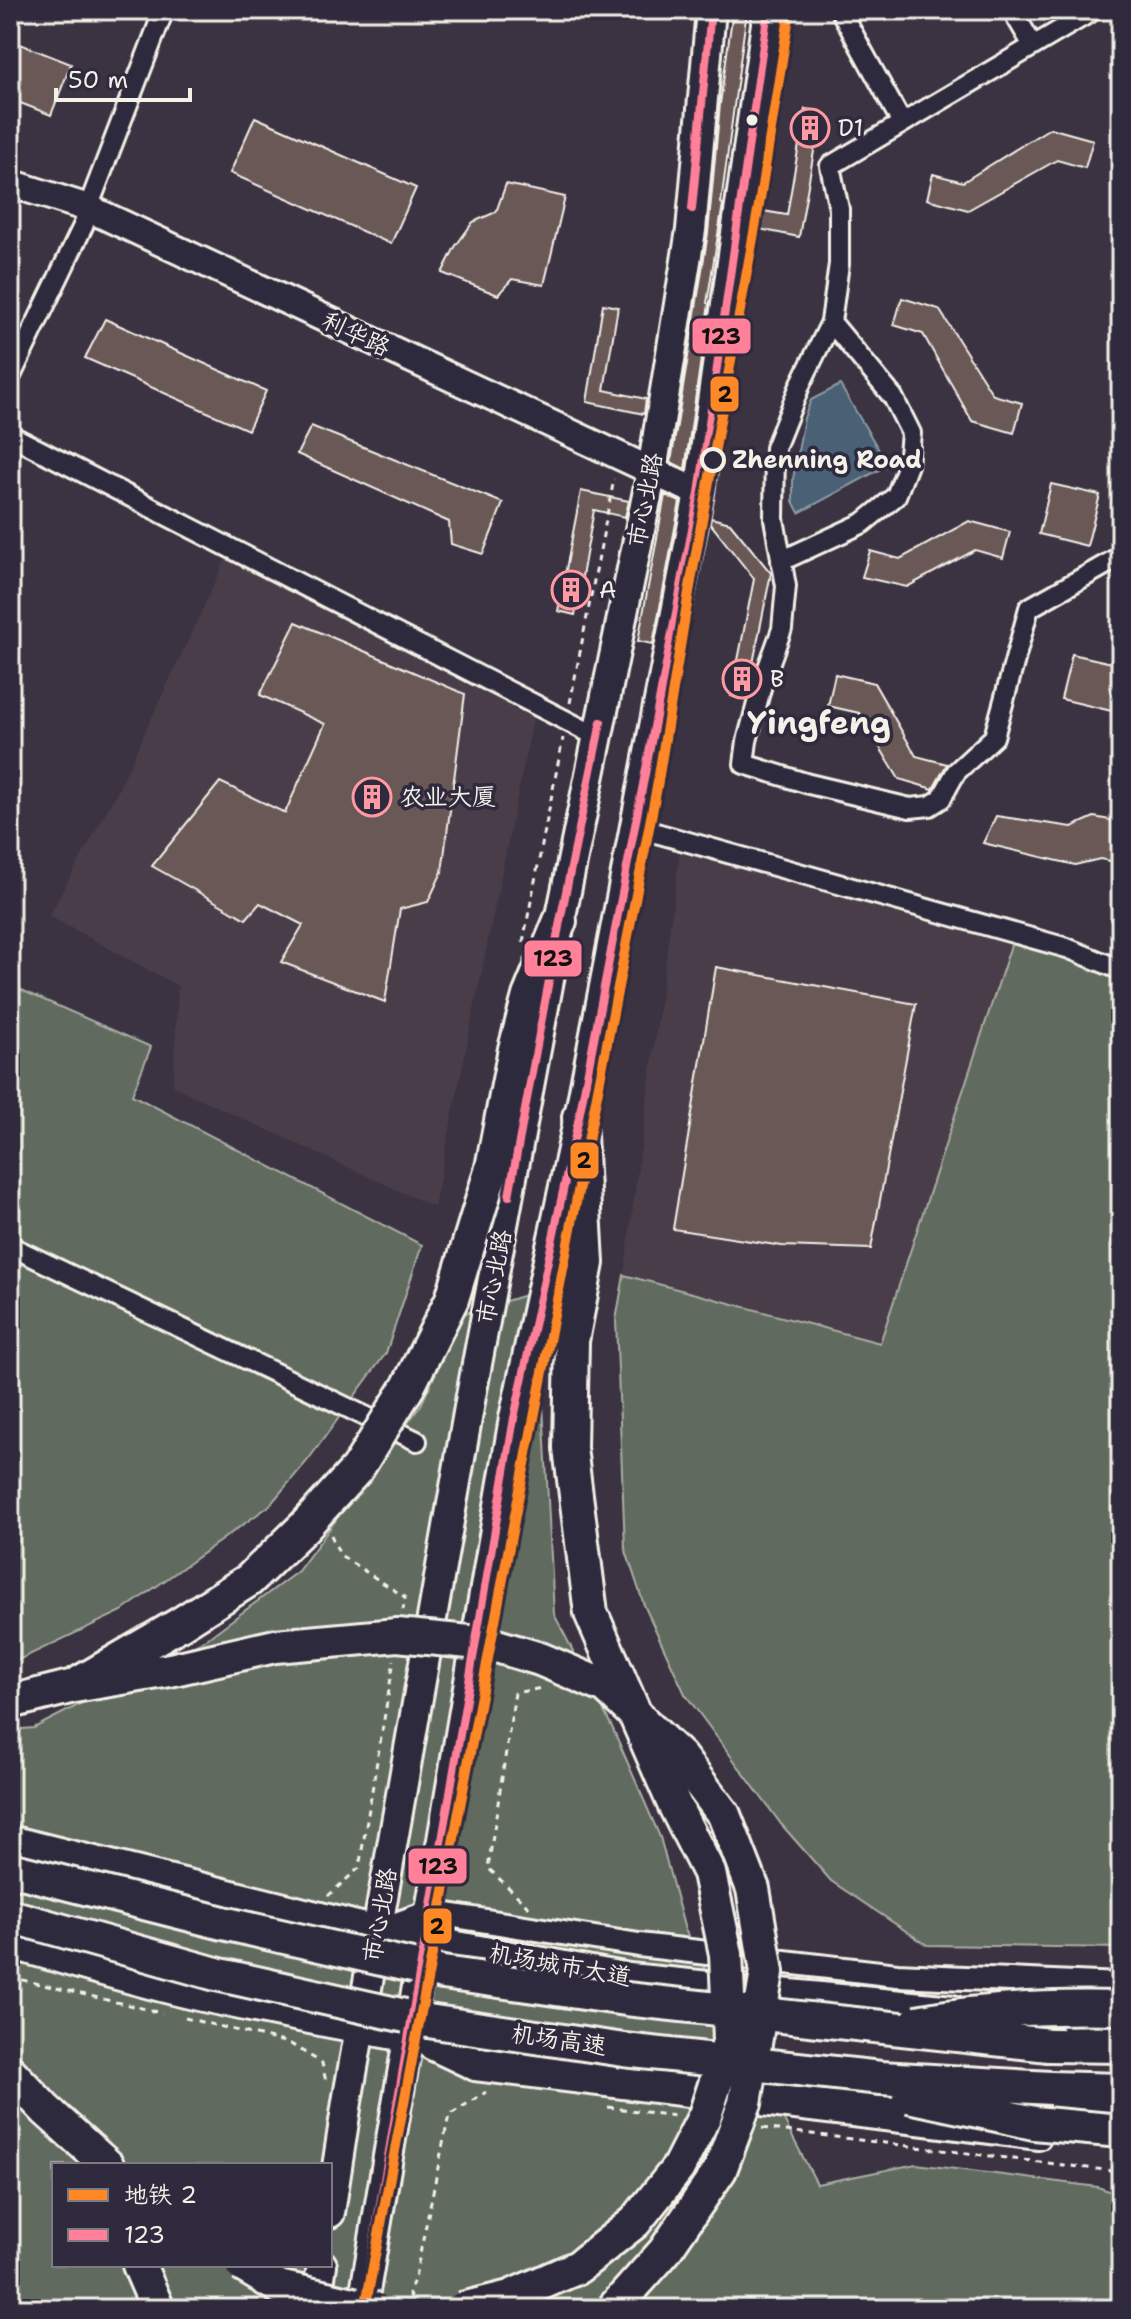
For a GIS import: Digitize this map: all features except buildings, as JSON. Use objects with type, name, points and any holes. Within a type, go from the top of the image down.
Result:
[{"type":"highway","points":[[74,1686],[249,1580],[304,1527],[357,1469],[408,1387],[452,1299],[492,1168],[515,1049],[529,996],[560,921]]},
{"type":"highway","points":[[462,2309],[510,2297],[578,2267],[635,2222],[678,2168],[705,2115],[730,2039],[726,1954],[709,1873],[674,1804],[591,1613],[570,1448],[572,1341],[587,1263],[579,1117]]},
{"type":"highway","points":[[10,1702],[74,1686],[170,1670],[275,1646],[397,1635],[490,1644],[540,1659],[606,1687],[680,1757],[724,1815],[753,1889],[767,1972],[745,2103],[720,2170],[664,2252],[613,2309]]},
{"type":"highway","name":"机场高速","points":[[10,1869],[223,1923],[443,1973],[626,1999],[883,2029],[1049,2045],[1121,2046]]},
{"type":"highway","name":"机场高速","points":[[10,1916],[216,1974],[428,2021],[624,2050],[881,2078],[1121,2090]]},
{"type":"highway","points":[[883,2029],[969,2012],[1051,2006],[1121,2008]]},
{"type":"highway","points":[[773,2066],[1034,2123],[1121,2131]]},
{"type":"highway","points":[[10,2072],[46,2110],[105,2163]]},
{"type":"highway","points":[[46,2110],[83,2163]]},
{"type":"highway","points":[[140,2267],[158,2309]]},
{"type":"highway","points":[[245,2267],[279,2287],[375,2309]]},
{"type":"main road","name":"市心北路","points":[[332,2201],[471,1396],[560,921],[650,479],[691,230],[711,10]]},
{"type":"main road","name":"市心北路","points":[[362,2309],[514,1418],[579,1117],[697,500],[768,10]]},
{"type":"main road","name":"利华路","points":[[10,183],[697,500]]},
{"type":"main road","name":"利华路","points":[[10,201],[86,216],[615,471],[650,479]]},
{"type":"main road","name":"机场城市大道","points":[[10,1840],[377,1931],[629,1978],[1121,2025]]},
{"type":"main road","points":[[10,1944],[200,1997],[408,2037],[629,2072],[893,2100],[1121,2112]]},
{"type":"main road","points":[[315,2309],[322,2267]]},
{"type":"street","points":[[10,378],[86,216],[164,10]]},
{"type":"street","points":[[840,10],[902,123]]},
{"type":"street","points":[[1012,10],[1032,44]]},
{"type":"street","points":[[1094,10],[830,166],[839,209],[839,264],[831,322],[801,383],[775,448],[774,519],[786,586],[782,629],[763,681],[744,764],[809,784],[910,808],[930,806],[941,799],[956,772],[994,737],[1029,608],[1121,556]]},
{"type":"street","points":[[781,561],[863,523],[896,496],[908,465],[911,433],[893,397],[831,322]]},
{"type":"street","points":[[10,435],[598,737]]},
{"type":"street","points":[[649,831],[1067,948],[1121,970]]},
{"type":"street","points":[[10,1246],[417,1441]]},
{"type":"street","points":[[377,1931],[429,1912],[639,1945],[897,1975],[1121,1985]]},
{"type":"street","points":[[408,2037],[475,2069],[1121,2145]]},
{"type":"path","points":[[519,954],[615,471]]},
{"type":"path","points":[[327,1528],[340,1555],[405,1597],[402,1611]]},
{"type":"path","points":[[321,1903],[359,1868],[395,1655]]},
{"type":"path","points":[[542,1909],[527,1906],[488,1868],[515,1693],[545,1688]]},
{"type":"path","points":[[10,1977],[165,2013]]},
{"type":"path","points":[[180,2017],[289,2043],[322,2063],[329,2092]]},
{"type":"shaded area","points":[[230,550],[535,709],[434,1207],[173,1086],[178,986],[49,916],[118,790]]},
{"type":"shaded area","points":[[680,851],[1015,933],[880,1343],[624,1275]]},
{"type":"green space","points":[[1015,933],[1121,964],[1121,1948],[927,1945],[831,1881],[781,1824],[685,1694],[644,1605],[625,1548],[616,1320],[624,1275],[880,1343]]},
{"type":"green space","points":[[10,985],[151,1047],[132,1095],[422,1245],[386,1353],[308,1460],[269,1506],[122,1611],[10,1664]]},
{"type":"green space","points":[[562,1284],[542,1385],[554,1614],[613,1729],[660,1837],[685,1930],[817,2184],[916,2164],[1098,2187],[1119,2195],[1121,2280],[1117,2309],[10,2309],[10,1730],[34,1728],[208,1638],[298,1571],[421,1405],[463,1314]]},
{"type":"water","points":[[840,385],[888,465],[799,513],[793,501],[793,479],[804,418],[811,400]]},
{"type":"metro line","name":"2","points":[[365,2309],[657,787],[790,10]]},
{"type":"transit line","name":"123","points":[[692,209],[711,10]]},
{"type":"transit line","name":"123","points":[[362,2309],[514,1418],[579,1117],[699,493],[768,10]]},
{"type":"transit line","name":"123","points":[[509,1196],[601,722]]},
{"type":"place","name":"D1","points":[[810,128]]},
{"type":"place","name":"Zhenning Road","points":[[713,460]]},
{"type":"place","name":"A","points":[[571,590]]},
{"type":"place","name":"B","points":[[742,679]]},
{"type":"place","name":"农业大厦","points":[[372,797]]},
{"type":"district","name":"Yingfeng","points":[[819,722]]}]
